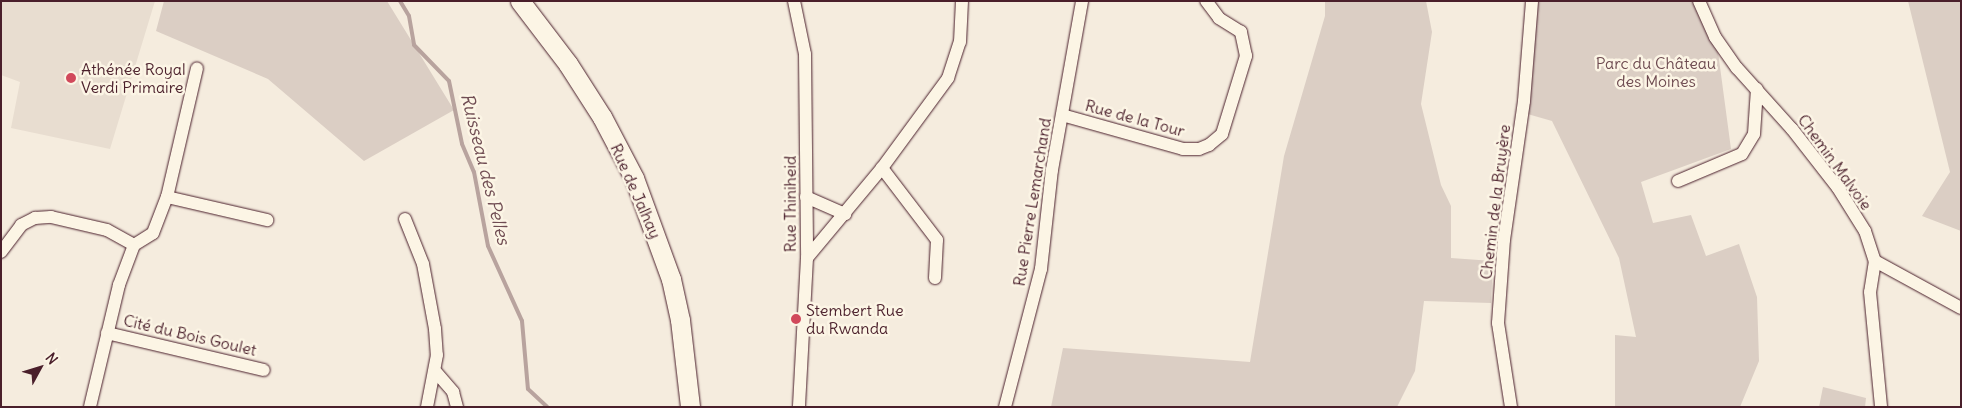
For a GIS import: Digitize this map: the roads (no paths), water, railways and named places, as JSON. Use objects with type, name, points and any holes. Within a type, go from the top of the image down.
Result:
[{"type":"main road","name":"Rue de Jalhay","points":[[520,1],[568,64],[634,178],[671,279],[680,320],[690,407]]},
{"type":"street","name":"Rue Thiniheid","points":[[794,1],[805,54],[807,258],[799,407]]},
{"type":"street","points":[[807,258],[882,168],[948,78],[960,42],[962,1]]},
{"type":"street","name":"Rue Pierre Lemarchand","points":[[1005,407],[1041,269],[1062,115],[1082,1]]},
{"type":"street","name":"Rue de la Tour","points":[[1062,115],[1183,148],[1199,149],[1209,145],[1222,134],[1246,56],[1240,32],[1219,18],[1206,1]]},
{"type":"street","name":"Chemin de la Bruyère","points":[[1511,407],[1498,323],[1504,240],[1524,101],[1532,1]]},
{"type":"street","name":"Chemin Malvoie","points":[[1699,1],[1715,37],[1838,188],[1865,231],[1875,261]]},
{"type":"street","points":[[1,252],[21,225],[35,218],[51,217],[107,230],[134,245],[154,233],[167,197],[197,68]]},
{"type":"street","points":[[1678,182],[1742,154],[1754,134],[1757,89]]},
{"type":"street","points":[[882,168],[937,240],[935,278]]},
{"type":"street","points":[[806,196],[845,214]]},
{"type":"street","points":[[167,197],[267,220]]},
{"type":"street","points":[[405,219],[423,264],[435,330],[435,371],[427,407]]},
{"type":"street","name":"Cité du Bois Goulet","points":[[90,407],[119,285],[134,245]]},
{"type":"street","points":[[1882,406],[1870,292],[1875,261],[1961,308]]},
{"type":"street","name":"Cité du Bois Goulet","points":[[107,333],[264,370]]},
{"type":"street","points":[[435,371],[453,392],[458,407]]},
{"type":"waterway","name":"Ruisseau des Pelles","points":[[400,1],[409,16],[414,45],[449,81],[462,144],[474,172],[488,246],[522,321],[528,389],[547,407]]},
{"type":"place","name":"Athénée Royal Verdi Primaire","points":[[71,78]]},
{"type":"place","name":"Stembert Rue du Rwanda","points":[[796,319]]},
{"type":"park label","name":"Parc du Château des Moines","points":[[1656,72]]}]
